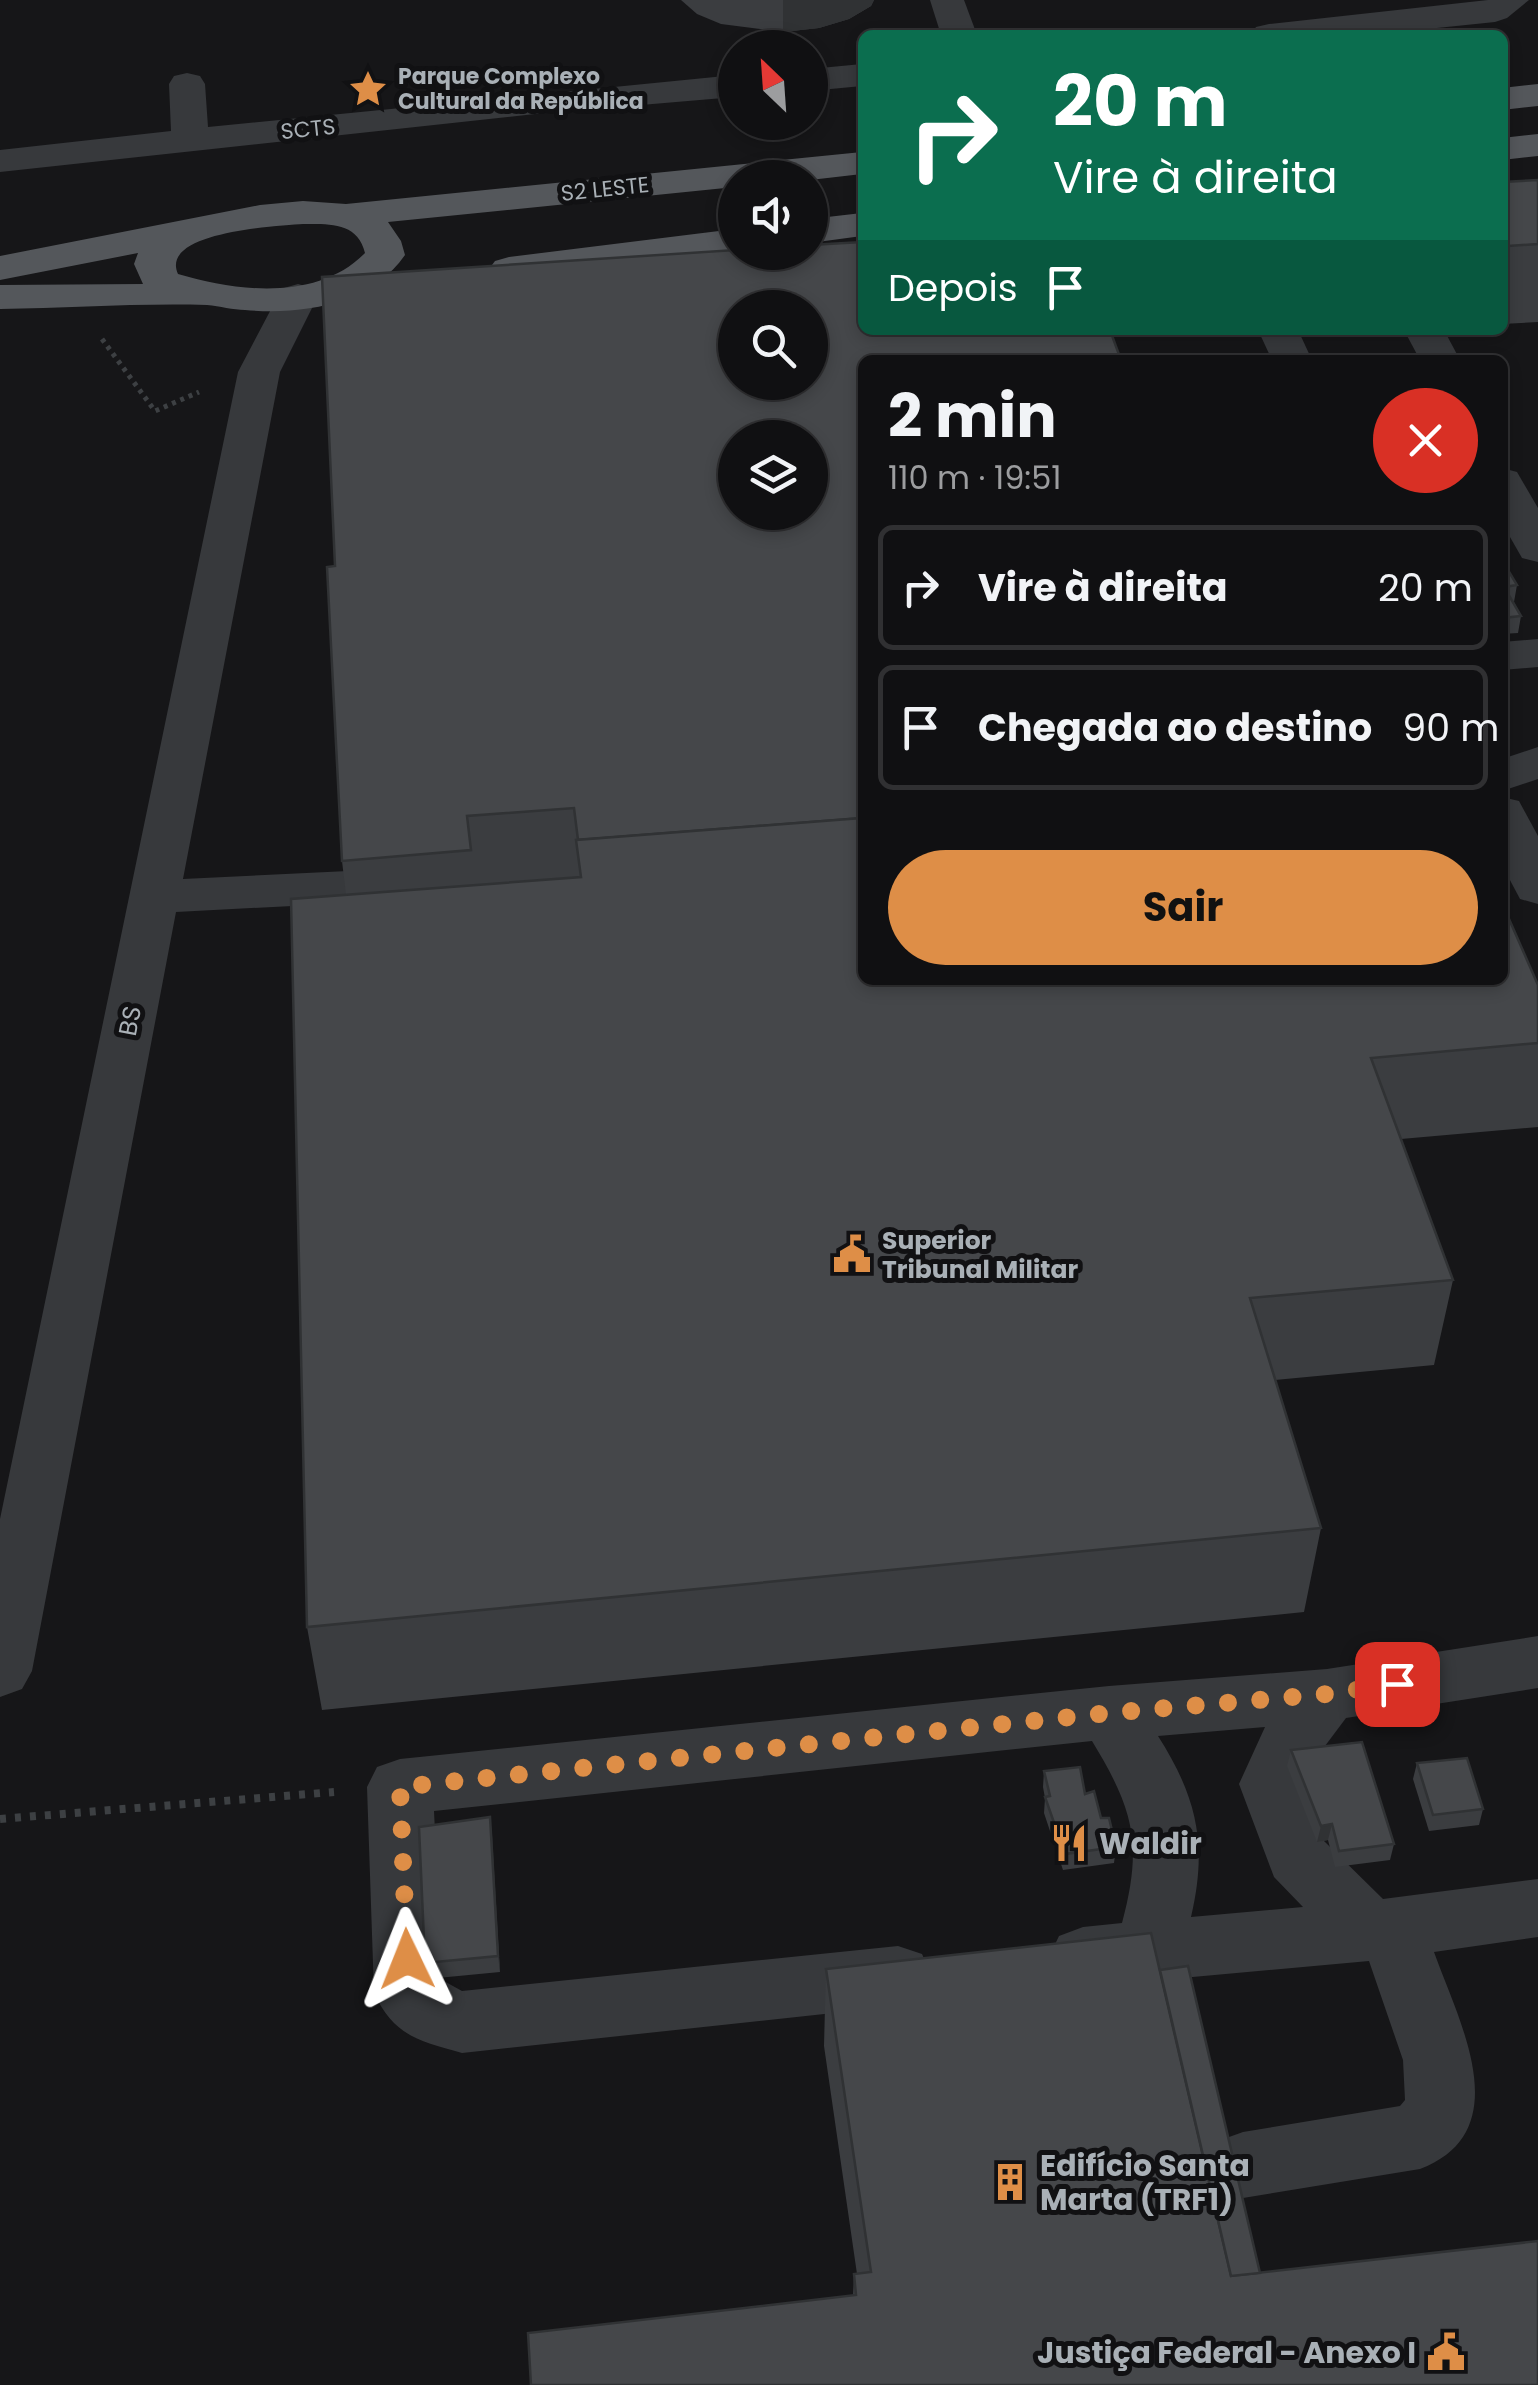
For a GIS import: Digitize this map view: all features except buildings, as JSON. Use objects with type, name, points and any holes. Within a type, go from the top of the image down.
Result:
[{"type":"main road","points":[[1508,98],[1538,95]]},
{"type":"main road","points":[[1508,148],[1538,145]]},
{"type":"main road","name":"S2 LESTE","points":[[179,233],[267,216],[348,215],[858,163]]},
{"type":"main road","points":[[313,294],[364,276],[385,255],[384,244],[370,225],[348,215]]},
{"type":"main road","points":[[828,230],[858,226]]},
{"type":"main road","points":[[0,268],[179,233]]},
{"type":"main road","points":[[179,233],[157,252],[154,264],[162,282],[217,297]]},
{"type":"main road","points":[[463,275],[718,243]]},
{"type":"main road","points":[[0,298],[313,294],[405,282]]},
{"type":"street","points":[[946,0],[957,30]]},
{"type":"street","points":[[1316,30],[1495,11],[1512,0]]},
{"type":"street","points":[[828,79],[858,76]]},
{"type":"street","points":[[187,84],[190,142]]},
{"type":"street","name":"SCTS","points":[[0,161],[535,103],[718,87]]},
{"type":"street","name":"BS","points":[[0,1671],[258,372],[313,294]]},
{"type":"street","name":"BS","points":[[217,297],[258,372]]},
{"type":"street","points":[[1508,492],[1538,549]]},
{"type":"street","points":[[1508,656],[1538,653]]},
{"type":"street","points":[[1508,774],[1538,762]]},
{"type":"street","points":[[1508,825],[1538,888]]},
{"type":"street","points":[[155,896],[368,886]]},
{"type":"street","points":[[952,1971],[462,2022],[430,2013],[408,1993],[400,1787],[1327,1694],[1538,1662]]},
{"type":"street","points":[[1243,2165],[1420,2136],[1441,2109],[1438,2060],[1380,1929],[1297,1856],[1272,1784],[1286,1748],[1327,1694]]},
{"type":"street","points":[[1109,1713],[1156,1792],[1166,1850],[1164,1902],[1148,1950]]},
{"type":"street","points":[[1030,1962],[1380,1929],[1538,1908]]},
{"type":"path","points":[[99,336],[155,411],[202,392]]},
{"type":"path","points":[[0,1818],[400,1787]]},
{"type":"place","name":"Parque Complexo Cultural da República","points":[[368,89]]},
{"type":"place","name":"Superior Tribunal Militar","points":[[852,1254]]},
{"type":"place","name":"Waldir","points":[[1069,1843]]},
{"type":"place","name":"Edifício Santa Marta (TRF1)","points":[[1010,2182]]},
{"type":"place","name":"Justiça Federal - Anexo I","points":[[1446,2352]]},
{"type":"route","points":[[407,1959],[400,1787],[1397,1684]]}]
